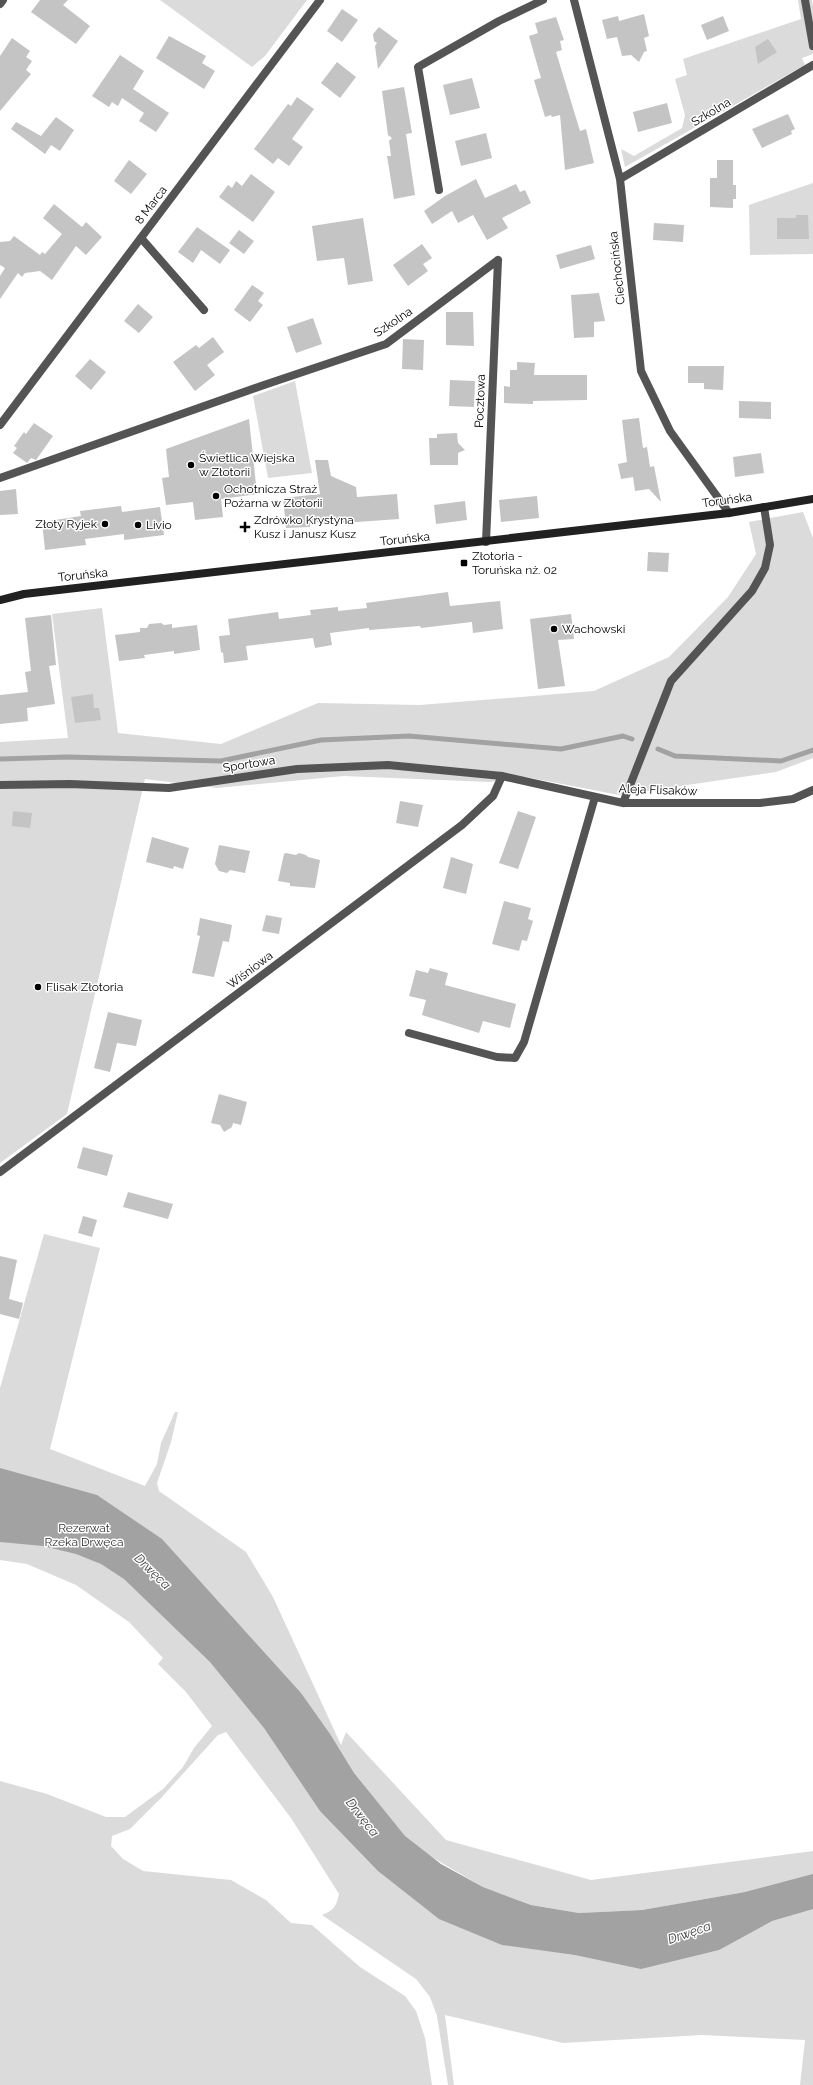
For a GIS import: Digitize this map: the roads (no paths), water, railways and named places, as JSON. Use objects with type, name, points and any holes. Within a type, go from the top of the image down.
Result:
[{"type":"main road","name":"Toruńska","points":[[0,600],[24,594],[729,513],[813,499]]},
{"type":"street","points":[[0,4],[3,0]]},
{"type":"street","name":"8 Marca","points":[[0,424],[320,0]]},
{"type":"street","points":[[439,190],[418,67],[498,21],[543,0]]},
{"type":"street","name":"Ciechocińska","points":[[574,0],[620,179],[641,371],[670,431],[729,513]]},
{"type":"street","points":[[805,0],[813,46]]},
{"type":"street","name":"Szkolna","points":[[620,179],[813,65]]},
{"type":"street","points":[[141,238],[204,310]]},
{"type":"street","name":"Szkolna","points":[[0,478],[264,384],[386,344],[498,260]]},
{"type":"street","name":"Pocztowa","points":[[486,542],[498,260]]},
{"type":"street","points":[[623,803],[671,681],[752,591],[765,568],[770,545],[764,507]]},
{"type":"street","name":"Sportowa","points":[[0,785],[70,784],[169,788],[297,769],[388,765],[502,776]]},
{"type":"street","name":"Aleja Flisaków","points":[[502,776],[623,803],[760,803],[793,799],[813,790]]},
{"type":"street","name":"Wiśniowa","points":[[0,1172],[462,825],[493,796],[502,776]]},
{"type":"street","points":[[409,1033],[497,1057],[515,1058],[524,1042],[595,797]]},
{"type":"water","name":"Drwęca","points":[[0,1468],[97,1495],[162,1539],[301,1693],[330,1734],[354,1773],[405,1836],[441,1864],[483,1887],[531,1905],[579,1913],[642,1910],[745,1892],[813,1874],[813,1909],[772,1921],[719,1950],[641,1969],[575,1955],[502,1945],[439,1919],[378,1871],[320,1811],[264,1728],[210,1662],[124,1579],[101,1564],[76,1554],[43,1546],[0,1542]]},
{"type":"waterway","points":[[0,759],[67,757],[221,761],[321,740],[409,736],[561,749],[623,736],[632,739]]},
{"type":"waterway","points":[[658,749],[675,756],[781,761],[813,750]]},
{"type":"place","name":"Świetlica Wiejska w Złotorii","points":[[191,465]]},
{"type":"place","name":"Ochotnicza Straż Pożarna w Złotorii","points":[[216,496]]},
{"type":"place","name":"Złoty Ryjek","points":[[105,524]]},
{"type":"place","name":"Livio","points":[[138,525]]},
{"type":"place","name":"Zdrówko Krystyna Kusz i Janusz Kusz","points":[[245,527]]},
{"type":"place","name":"Złotoria - Toruńska nż. 02","points":[[464,563]]},
{"type":"place","name":"Wachowski","points":[[554,629]]},
{"type":"place","name":"Flisak Złotoria","points":[[38,987]]},
{"type":"park label","name":"Rezerwat Rzeka Drwęca","points":[[84,1535]]}]
